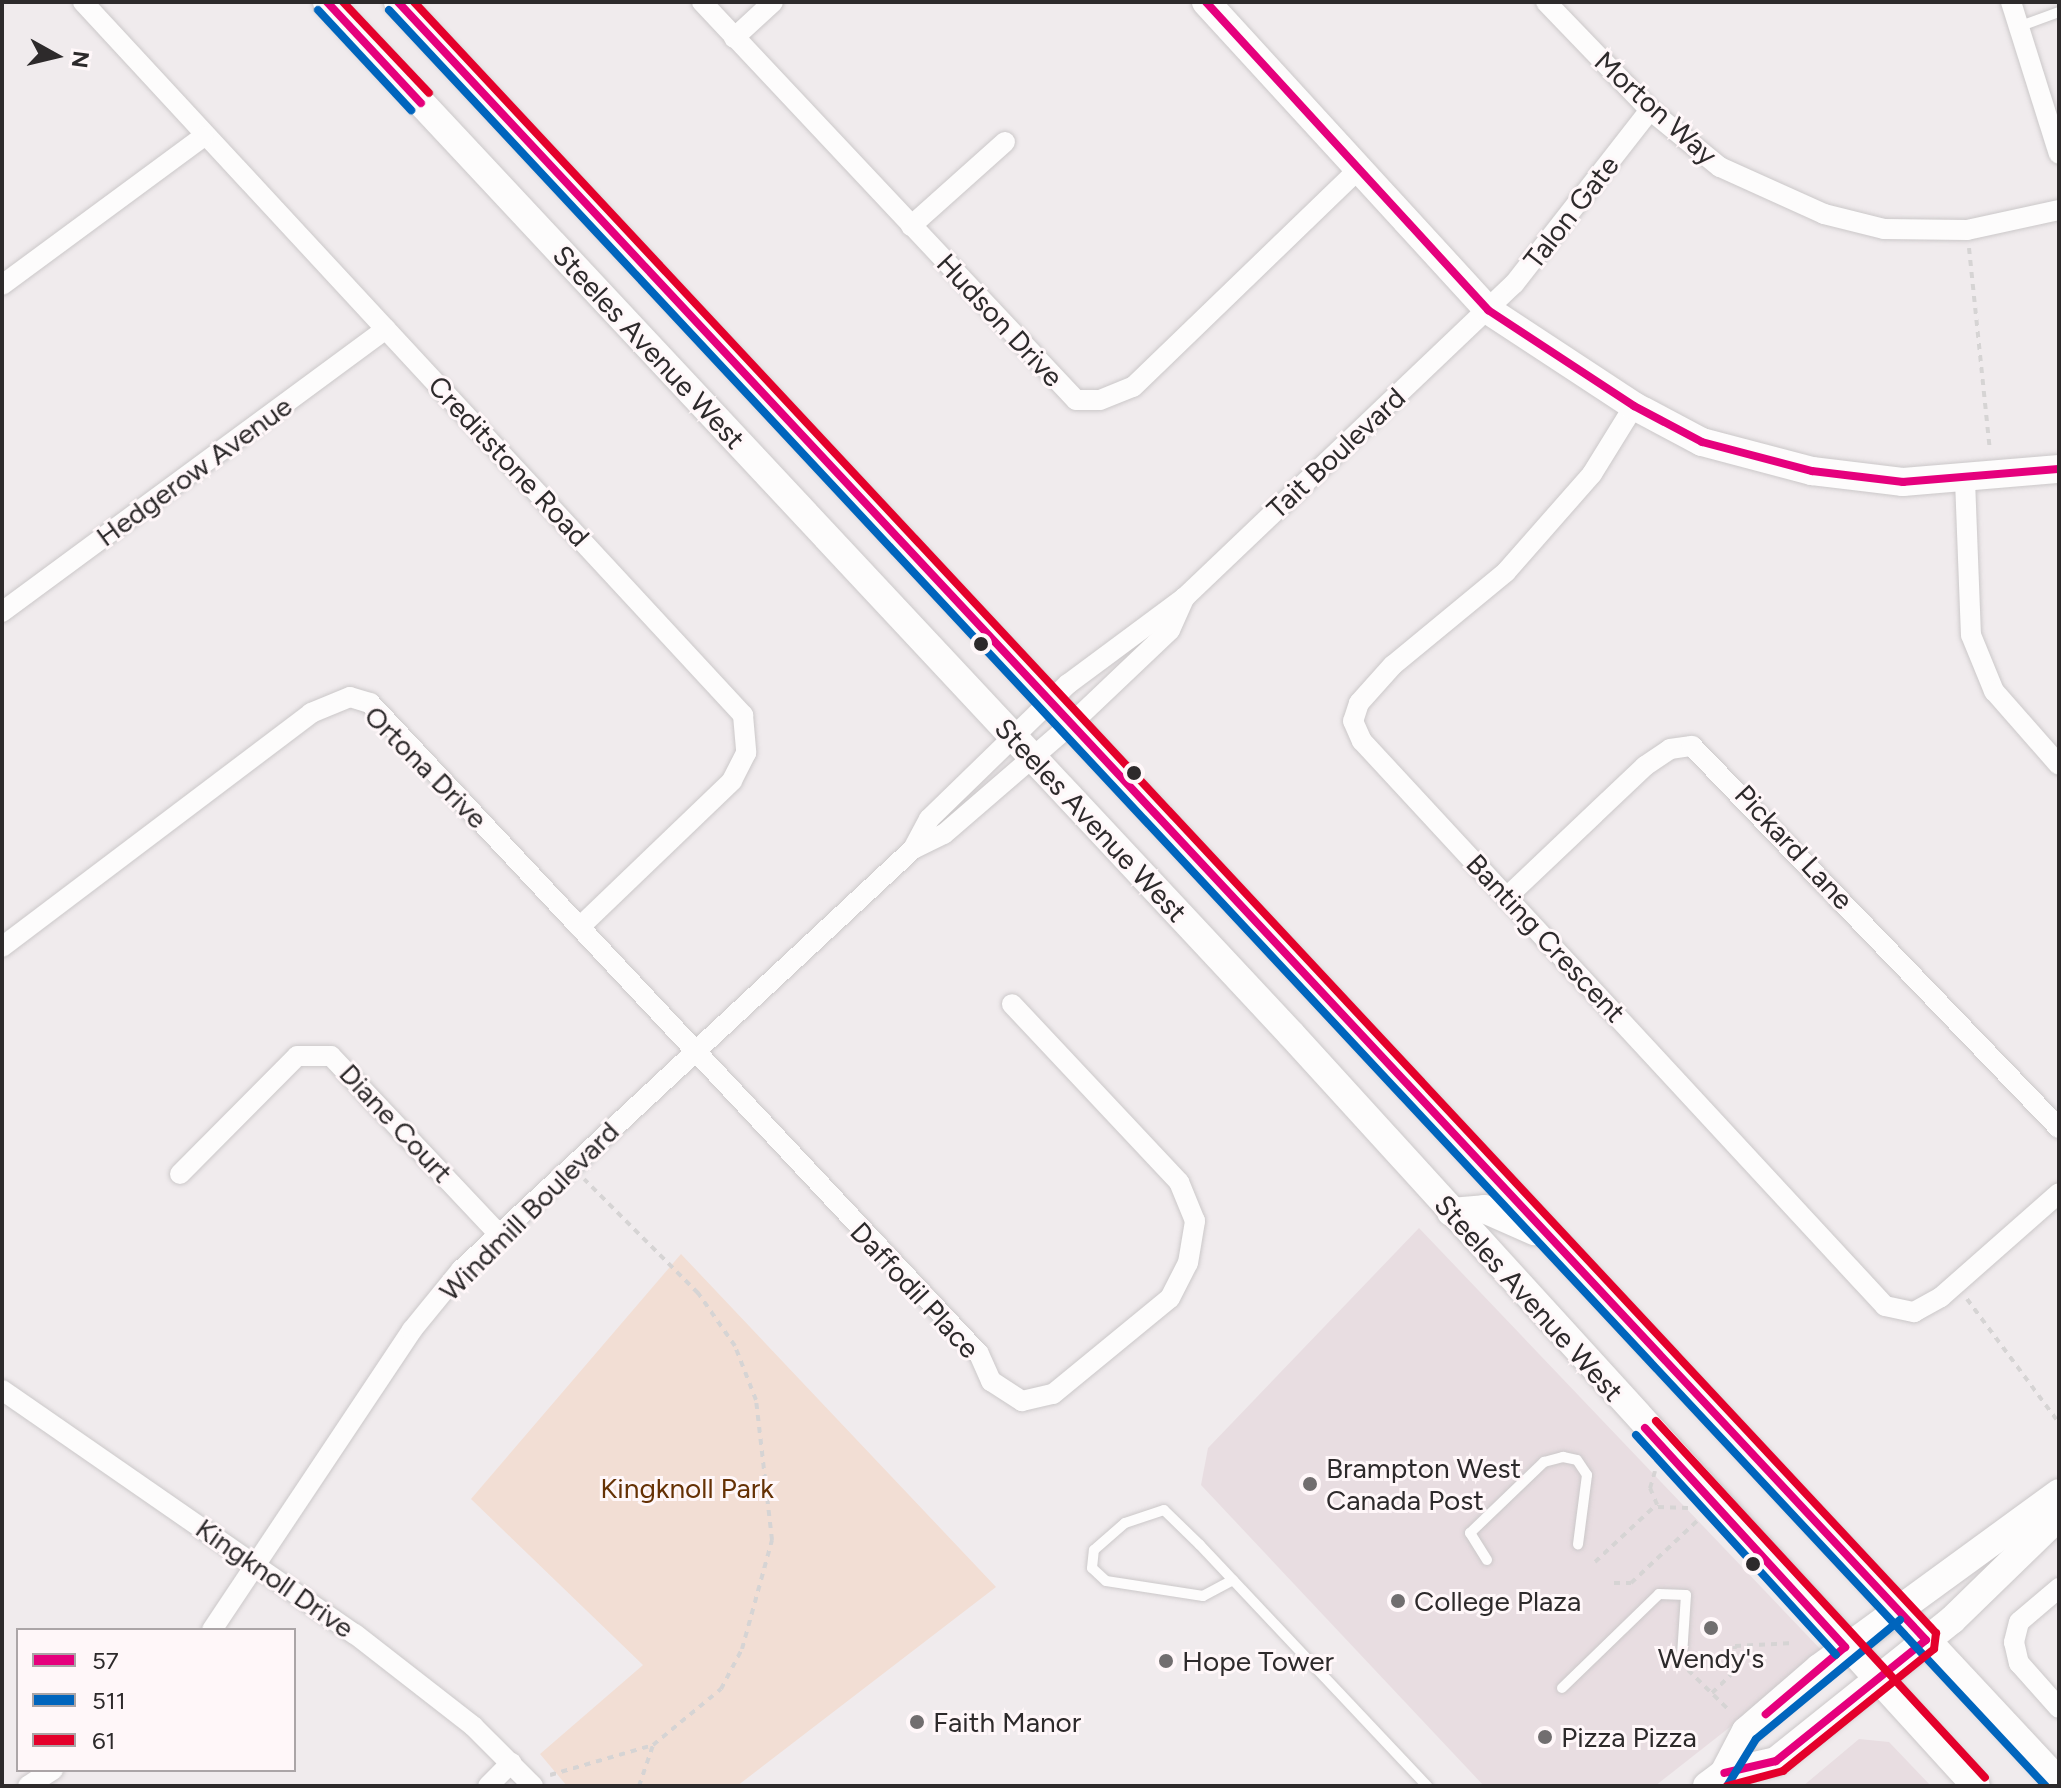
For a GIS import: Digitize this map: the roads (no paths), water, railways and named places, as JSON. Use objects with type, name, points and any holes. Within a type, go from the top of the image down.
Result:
[{"type":"main road","name":"Steeles Avenue West","points":[[327,2],[1023,747],[1451,1212],[1874,1680],[1976,1786]]},
{"type":"main road","name":"Steeles Avenue West","points":[[398,2],[1048,704],[1064,731],[2059,1782]]},
{"type":"main road","points":[[1206,2],[1488,310],[1634,406],[1702,442],[1812,471],[1903,482],[1993,479],[2059,469]]},
{"type":"main road","points":[[1451,1212],[1484,1209],[1545,1236]]},
{"type":"main road","points":[[1715,1779],[1746,1731],[1845,1647],[1896,1607],[2059,1493]]},
{"type":"main road","points":[[1715,1779],[1776,1761],[1926,1640],[2059,1516]]},
{"type":"street","name":"Creditstone Road","points":[[83,2],[203,137],[386,329],[743,715],[746,753],[732,781],[580,927]]},
{"type":"street","name":"Hudson Drive","points":[[702,2],[1076,400],[1100,400],[1133,387],[1359,169]]},
{"type":"street","points":[[734,38],[773,2]]},
{"type":"street","name":"Morton Way","points":[[1546,2],[1650,110],[1720,167],[1824,214],[1884,229],[1967,230],[2059,210]]},
{"type":"street","points":[[2011,2],[2059,154]]},
{"type":"street","name":"Talon Gate","points":[[1488,310],[1650,110]]},
{"type":"street","points":[[2,285],[203,137]]},
{"type":"street","points":[[911,226],[1005,142]]},
{"type":"street","name":"Tait Boulevard","points":[[1070,682],[1185,597],[1488,310]]},
{"type":"street","name":"Hedgerow Avenue","points":[[2,612],[386,329]]},
{"type":"street","name":"Banting Crescent","points":[[1634,406],[1592,474],[1506,572],[1393,665],[1353,721],[1362,741],[1885,1306],[1914,1312],[1956,1284],[2059,1193]]},
{"type":"street","points":[[1965,480],[1971,635],[1994,691],[2059,765]]},
{"type":"street","name":"Tait Boulevard","points":[[1064,731],[1170,630],[1185,597]]},
{"type":"street","name":"Windmill Boulevard","points":[[1023,747],[1048,704],[1070,682]]},
{"type":"street","name":"Ortona Drive","points":[[2,947],[311,713],[350,697],[370,703],[580,927],[693,1053]]},
{"type":"street","name":"Windmill Boulevard","points":[[213,1628],[258,1566],[412,1330],[498,1233],[913,849],[929,819],[1023,747],[1064,731]]},
{"type":"street","name":"Pickard Lane","points":[[1508,896],[1645,766],[1670,749],[1692,746],[2059,1128]]},
{"type":"street","name":"Daffodil Place","points":[[693,1053],[979,1354],[991,1381],[1022,1401],[1037,1400],[1170,1298],[1188,1263],[1195,1221],[1179,1182],[1012,1004]]},
{"type":"street","name":"Diane Court","points":[[180,1174],[297,1056],[331,1056],[498,1233]]},
{"type":"street","name":"Kingknoll Drive","points":[[2,1390],[258,1566],[438,1696],[531,1784]]},
{"type":"street","points":[[2059,1588],[2019,1622],[2014,1642],[2019,1663],[2059,1708]]},
{"type":"street","points":[[488,1786],[511,1763]]},
{"type":"street","points":[[28,1786],[50,1772]]},
{"type":"lane","points":[[2018,27],[2059,12]]},
{"type":"lane","points":[[1487,1560],[1470,1533],[1544,1462],[1563,1457],[1577,1460],[1587,1475],[1578,1544]]},
{"type":"lane","points":[[1233,1580],[1203,1596],[1106,1581],[1092,1568],[1094,1550],[1125,1523],[1164,1510],[1233,1580],[1427,1786]]},
{"type":"lane","points":[[1562,1688],[1659,1594],[1686,1595],[1682,1656]]},
{"type":"place","name":"Brampton West Canada Post","points":[[1310,1484]]},
{"type":"place","name":"College Plaza","points":[[1398,1601]]},
{"type":"place","name":"Wendy's","points":[[1711,1628]]},
{"type":"place","name":"Hope Tower","points":[[1166,1661]]},
{"type":"place","name":"Faith Manor","points":[[917,1722]]},
{"type":"place","name":"Pizza Pizza","points":[[1545,1737]]},
{"type":"park label","name":"Kingknoll Park","points":[[687,1488]]}]
